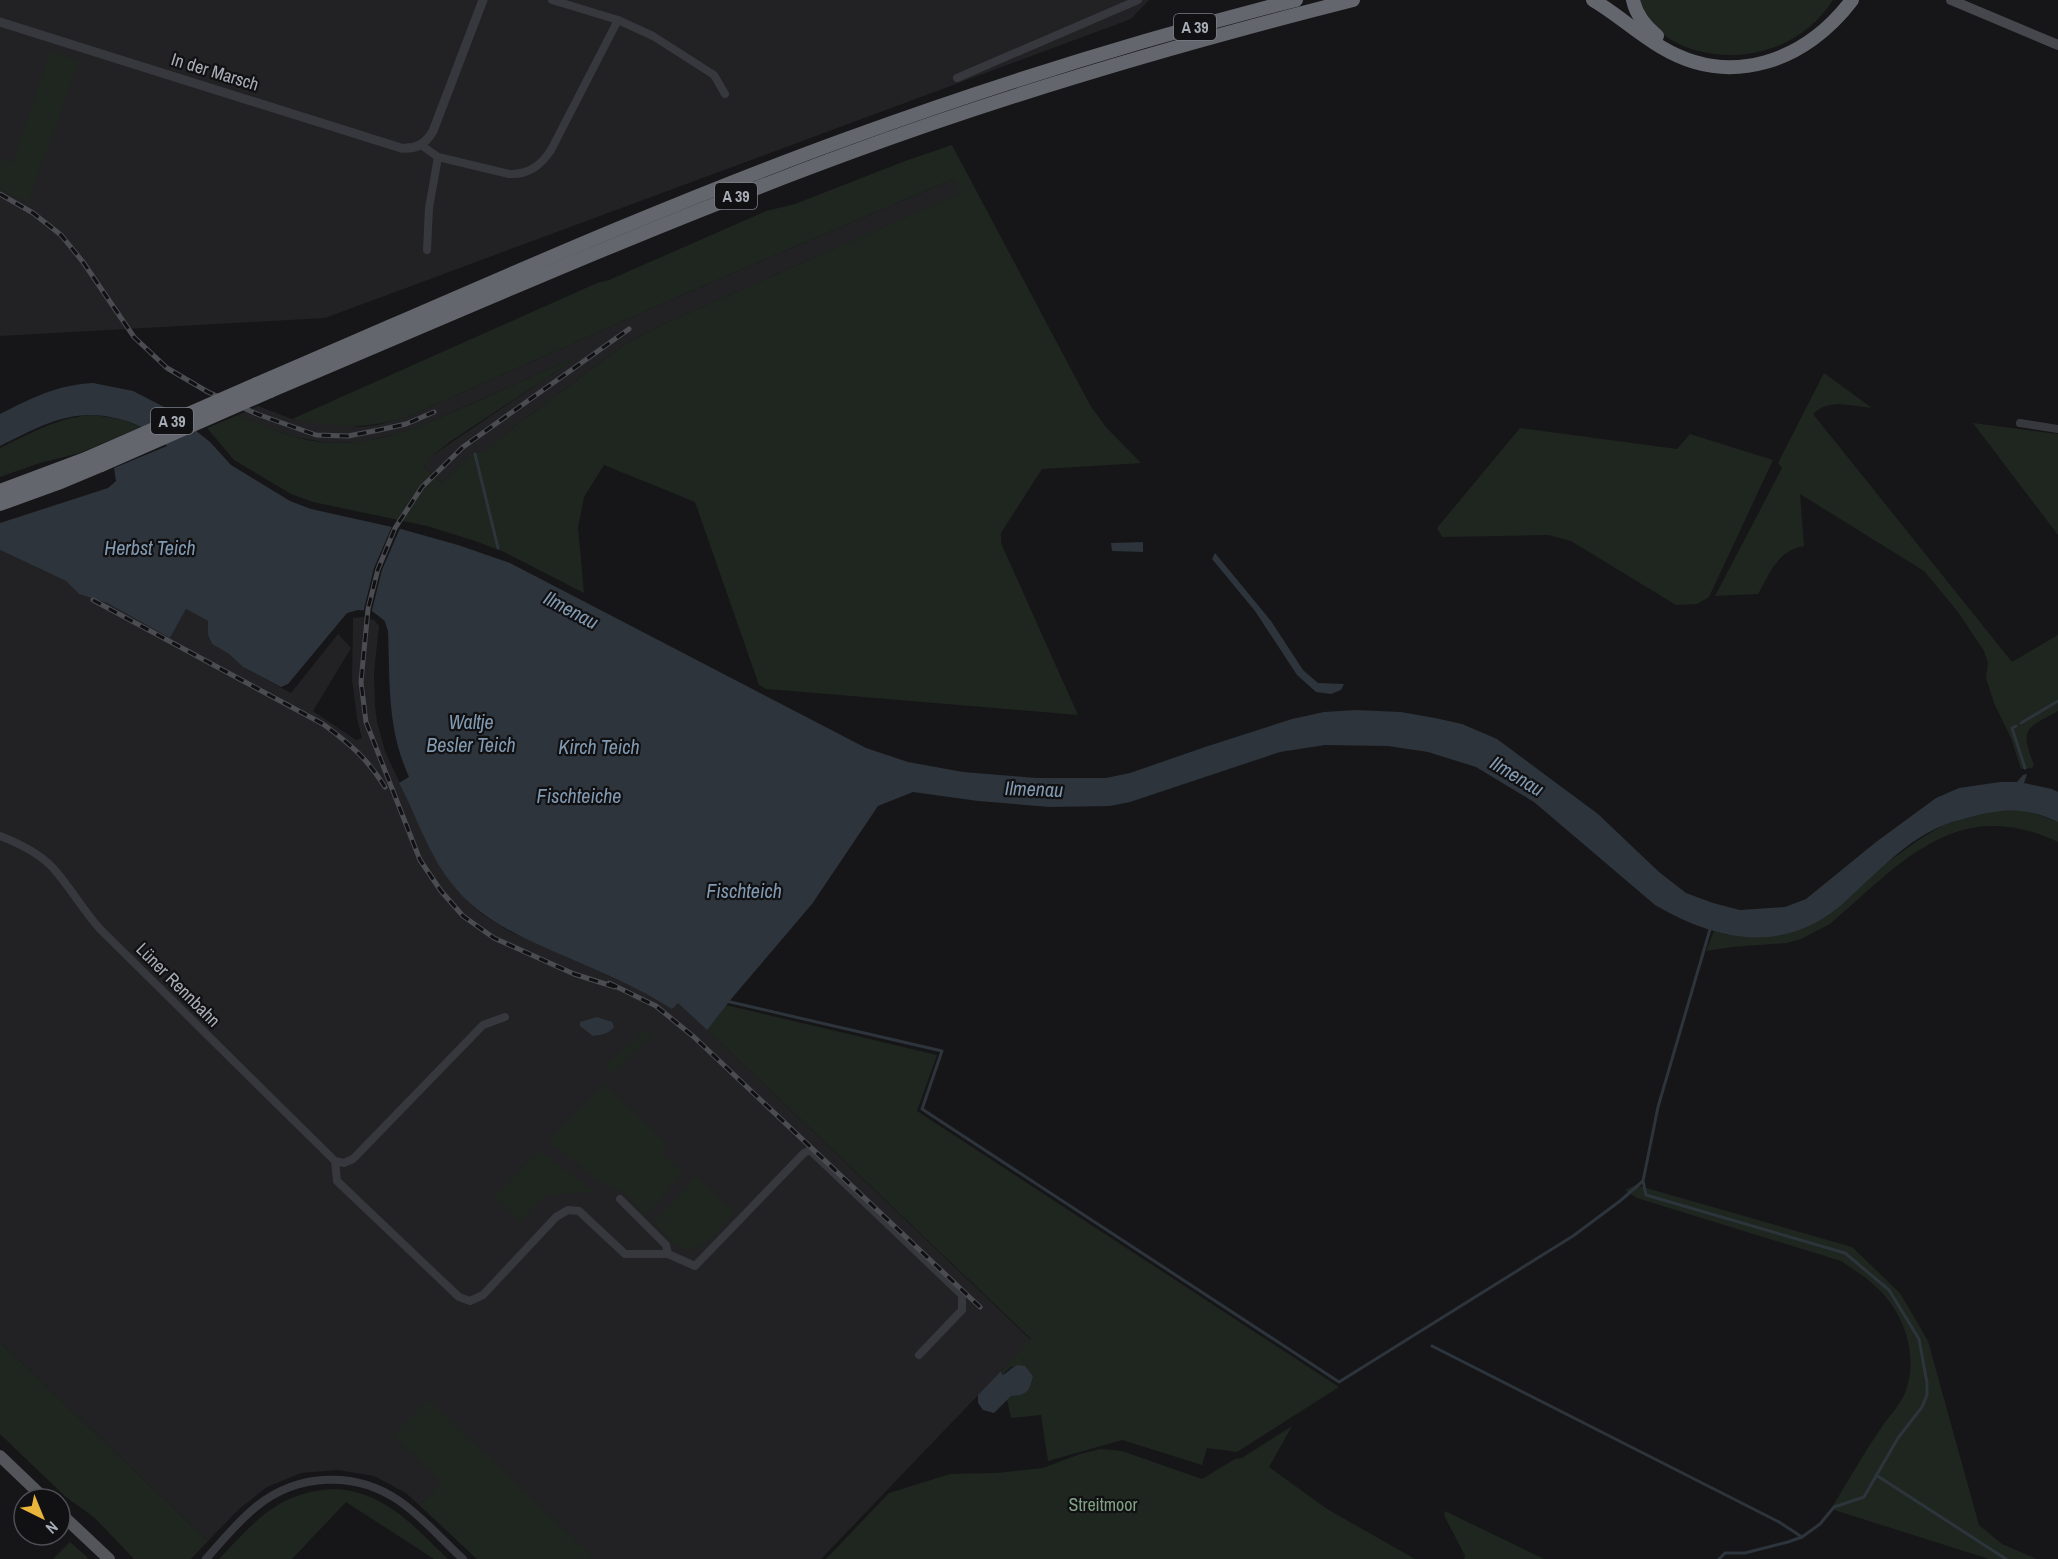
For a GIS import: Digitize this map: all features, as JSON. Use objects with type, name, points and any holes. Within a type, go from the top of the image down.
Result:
[{"type":"highway","name":"A 39","points":[[0,491],[88,458],[598,237],[744,178],[959,99],[1095,56],[1296,0]]},
{"type":"highway","name":"A 39","points":[[0,504],[101,465],[591,254],[850,153],[1098,69],[1214,35],[1353,0]]},
{"type":"highway","points":[[1593,0],[1662,48],[1684,58],[1725,66],[1747,66],[1772,61],[1798,50],[1824,31],[1852,0]]},
{"type":"highway","points":[[1633,0],[1647,28],[1666,43],[1686,52],[1708,57],[1746,59],[1770,54],[1794,43],[1820,25],[1840,0]]},
{"type":"main road","points":[[1951,0],[2058,45]]},
{"type":"main road","points":[[0,1456],[32,1487]]},
{"type":"main road","points":[[72,1524],[108,1559]]},
{"type":"street","points":[[483,0],[433,131],[429,139],[421,146],[438,157],[509,174],[527,172],[545,159],[618,20]]},
{"type":"street","points":[[552,0],[618,20],[675,48],[714,75],[725,94]]},
{"type":"street","points":[[957,78],[1138,0]]},
{"type":"street","name":"In der Marsch","points":[[0,22],[401,148],[412,149],[421,146]]},
{"type":"street","points":[[427,250],[429,208],[438,157]]},
{"type":"street","points":[[2020,423],[2058,429]]},
{"type":"street","name":"Lüner Rennbahn","points":[[0,836],[33,853],[52,867],[100,929],[335,1161],[337,1181],[464,1300],[470,1301],[483,1295],[556,1217],[568,1210],[579,1211],[625,1254],[668,1254]]},
{"type":"street","points":[[335,1161],[344,1163],[353,1159],[483,1025],[505,1017]]},
{"type":"street","points":[[620,1199],[666,1245],[668,1254],[695,1266],[804,1153],[810,1150],[962,1295],[962,1310],[919,1355]]},
{"type":"street","points":[[206,1559],[245,1516],[273,1496],[304,1483],[337,1479],[369,1486],[399,1500],[463,1559]]},
{"type":"shaded area","points":[[0,0],[1149,0],[1131,19],[325,318],[0,336]]},
{"type":"shaded area","points":[[953,179],[961,193],[664,324],[625,344],[507,432],[487,451],[472,455],[442,483],[424,467],[427,459],[579,356],[412,430],[362,442],[328,443],[295,437],[263,427],[238,415],[258,406],[292,419],[361,427],[407,417],[684,294]]},
{"type":"shaded area","points":[[0,550],[66,581],[79,594],[107,603],[170,638],[186,609],[208,621],[208,635],[212,644],[229,654],[243,667],[291,693],[338,634],[351,648],[313,711],[356,740],[362,738],[352,680],[353,618],[363,617],[374,620],[379,626],[374,673],[375,705],[385,751],[432,853],[459,892],[482,914],[509,931],[633,987],[672,1008],[678,1002],[1031,1340],[821,1559],[477,1559],[406,1493],[374,1476],[338,1470],[301,1473],[267,1487],[239,1509],[208,1541],[0,1342]]},
{"type":"green space","points":[[1639,0],[1833,0],[1821,16],[1790,40],[1773,48],[1734,55],[1695,50],[1670,39],[1649,21]]},
{"type":"green space","points":[[51,51],[79,61],[28,203],[0,189],[0,158],[13,162]]},
{"type":"green space","points":[[952,145],[1090,405],[1106,427],[1141,463],[1042,469],[1001,533],[1001,543],[1078,715],[766,689],[759,685],[695,502],[604,465],[584,497],[578,527],[584,593],[502,551],[475,541],[427,526],[313,502],[291,494],[234,460],[207,428],[238,415],[306,440],[350,443],[369,440],[424,424],[583,354],[451,441],[428,459],[424,467],[442,483],[472,454],[487,450],[507,432],[625,344],[664,324],[960,193],[953,179],[684,294],[407,417],[377,424],[350,426],[292,419],[597,283],[609,280],[766,211],[795,204]]},
{"type":"green space","points":[[1824,373],[1872,408],[1833,405],[1819,409],[1813,414],[2012,662],[2058,635],[2058,711],[2032,726],[2028,731],[2027,743],[2034,765],[2032,768],[2021,769],[1986,678],[1988,663],[1984,651],[1958,612],[1924,571],[1800,494],[1804,546],[1781,558],[1771,570],[1758,594],[1715,596],[1782,468],[1778,463]]},
{"type":"green space","points":[[95,415],[123,420],[141,427],[80,453],[40,463],[0,477],[0,448],[58,422]]},
{"type":"green space","points":[[1973,423],[2058,434],[2058,535]]},
{"type":"green space","points":[[1520,428],[1677,449],[1690,434],[1773,460],[1709,597],[1697,604],[1676,605],[1571,541],[1548,535],[1442,537],[1437,528]]},
{"type":"green space","points":[[108,489],[877,806],[726,1005],[937,1055],[917,1111],[1339,1387],[1237,1452],[1207,1448],[1202,1465],[1122,1440],[1048,1461],[1041,1415],[1011,1418],[1007,1399],[1027,1392],[1033,1376],[1025,1366],[1011,1367],[1002,1375],[1001,1371],[1031,1339],[707,1030],[388,631],[380,616],[364,609],[209,621],[186,608],[67,580],[0,524]]},
{"type":"green space","points":[[1997,810],[2029,811],[2058,822],[2058,842],[2022,829],[1990,826],[1960,831],[1933,842],[1907,859],[1830,924],[1801,939],[1787,943],[1706,951],[1714,931],[1728,935],[1845,902],[1884,865],[1943,825]]},
{"type":"green space","points":[[644,1031],[654,1033],[612,1074],[605,1066]]},
{"type":"green space","points":[[605,1084],[667,1144],[661,1152],[683,1173],[646,1215],[623,1192],[604,1185],[548,1141]]},
{"type":"green space","points":[[539,1150],[595,1192],[546,1195],[520,1222],[494,1197]]},
{"type":"green space","points":[[696,1176],[734,1212],[709,1240],[694,1249],[686,1249],[675,1244],[654,1223]]},
{"type":"green space","points":[[1636,1185],[1852,1247],[1900,1293],[1928,1341],[1979,1525],[2002,1544],[2037,1559],[1989,1559],[1831,1509],[1882,1426],[1900,1403],[1909,1380],[1908,1341],[1892,1305],[1874,1285],[1841,1261],[1637,1198],[1625,1190]]},
{"type":"green space","points":[[0,1342],[208,1541],[191,1559],[134,1559],[95,1518],[72,1501],[72,1487],[56,1487],[0,1434]]},
{"type":"green space","points":[[429,1400],[595,1559],[477,1559],[420,1505],[442,1482],[393,1436]]},
{"type":"green space","name":"Streitmoor","points":[[1292,1426],[1269,1467],[1327,1509],[1415,1559],[826,1559],[889,1493],[950,1474],[996,1473],[1043,1468],[1101,1449],[1122,1451],[1202,1479],[1235,1459],[1242,1458]]},
{"type":"green space","points":[[338,1489],[356,1492],[386,1505],[411,1524],[448,1559],[434,1559],[346,1502],[292,1559],[219,1559],[258,1520],[285,1501],[300,1495]]},
{"type":"green space","points":[[1445,1511],[1544,1559],[1464,1559],[1465,1556],[1444,1515]]},
{"type":"green space","points":[[72,1544],[88,1558],[87,1559],[53,1559],[65,1547],[72,1547]]},
{"type":"water","name":"Fischteiche","points":[[93,383],[133,391],[170,410],[210,442],[231,465],[290,501],[311,509],[401,529],[458,545],[510,563],[866,748],[908,762],[963,772],[1036,778],[1106,778],[1130,773],[1292,719],[1324,712],[1356,710],[1401,712],[1435,718],[1462,724],[1497,739],[1598,814],[1659,872],[1686,893],[1740,910],[1785,907],[1806,899],[1876,842],[1936,798],[1959,788],[2017,782],[2027,774],[2024,783],[2058,792],[2058,822],[2037,814],[2007,811],[1986,813],[1944,825],[1930,831],[1905,848],[1824,918],[1801,929],[1777,936],[1753,937],[1728,935],[1704,928],[1655,905],[1534,802],[1476,767],[1428,752],[1388,746],[1325,745],[1280,752],[1130,802],[1110,806],[1050,807],[978,801],[913,792],[878,806],[812,904],[707,1030],[678,1003],[672,1009],[630,986],[498,924],[484,915],[449,880],[428,845],[399,783],[409,777],[393,723],[388,631],[385,621],[372,611],[358,610],[347,613],[288,684],[281,687],[243,667],[229,654],[212,644],[208,635],[208,621],[186,609],[170,638],[107,603],[79,594],[66,581],[0,550],[0,523],[108,488],[116,481],[114,468],[167,446],[155,435],[134,424],[95,415],[66,418],[53,422],[0,446],[0,414],[56,389]]},
{"type":"water","points":[[1143,542],[1143,552],[1112,551],[1111,543]]},
{"type":"water","points":[[1215,553],[1271,621],[1303,670],[1318,683],[1344,684],[1341,690],[1331,694],[1316,692],[1297,675],[1255,611],[1212,559]]},
{"type":"water","points":[[597,1017],[612,1022],[614,1027],[607,1033],[593,1036],[580,1026],[580,1022]]},
{"type":"water","points":[[1018,1365],[1025,1366],[1033,1376],[1027,1392],[1011,1396],[994,1413],[983,1410],[978,1403],[978,1395],[1001,1371],[1002,1375]]},
{"type":"pier","points":[[393,524],[401,526],[382,570],[371,614],[363,613],[374,568]]},
{"type":"waterway","points":[[475,454],[498,548]]},
{"type":"waterway","points":[[2021,723],[2058,701]]},
{"type":"waterway","points":[[2016,726],[2012,728],[2025,768]]},
{"type":"waterway","points":[[1711,926],[1658,1107],[1643,1181],[1646,1195],[1845,1253],[1889,1290],[1919,1339],[1927,1383],[1927,1395],[1922,1407],[1898,1438],[1864,1497],[1834,1507],[1820,1524],[1802,1537],[1745,1553],[1725,1553],[1719,1559]]},
{"type":"waterway","points":[[726,1001],[942,1051],[922,1109],[1339,1382],[1573,1236],[1643,1181]]},
{"type":"waterway","points":[[1432,1346],[1779,1522],[1802,1537]]},
{"type":"waterway","points":[[1876,1475],[2006,1559]]},
{"type":"railway","points":[[0,194],[33,213],[61,235],[83,262],[134,337],[167,368],[208,392],[257,414],[316,435],[348,436],[379,430],[406,424],[434,412]]},
{"type":"railway","points":[[615,987],[574,974],[494,938],[463,916],[441,891],[420,860],[366,722],[361,682],[368,609],[378,569],[395,528],[422,487],[463,447],[629,329]]},
{"type":"railway","points":[[93,600],[323,724],[357,752],[385,787]]},
{"type":"railway","points":[[609,983],[656,1006],[694,1037],[980,1307]]},
{"type":"water label","name":"Herbst Teich","points":[[150,548]]},
{"type":"water label","name":"Ilmenau","points":[[571,610]]},
{"type":"water label","name":"Waltje Besler Teich","points":[[471,734]]},
{"type":"water label","name":"Kirch Teich","points":[[599,747]]},
{"type":"water label","name":"Ilmenau","points":[[1517,776]]},
{"type":"water label","name":"Ilmenau","points":[[1034,789]]},
{"type":"water label","name":"Fischteich","points":[[744,891]]}]
